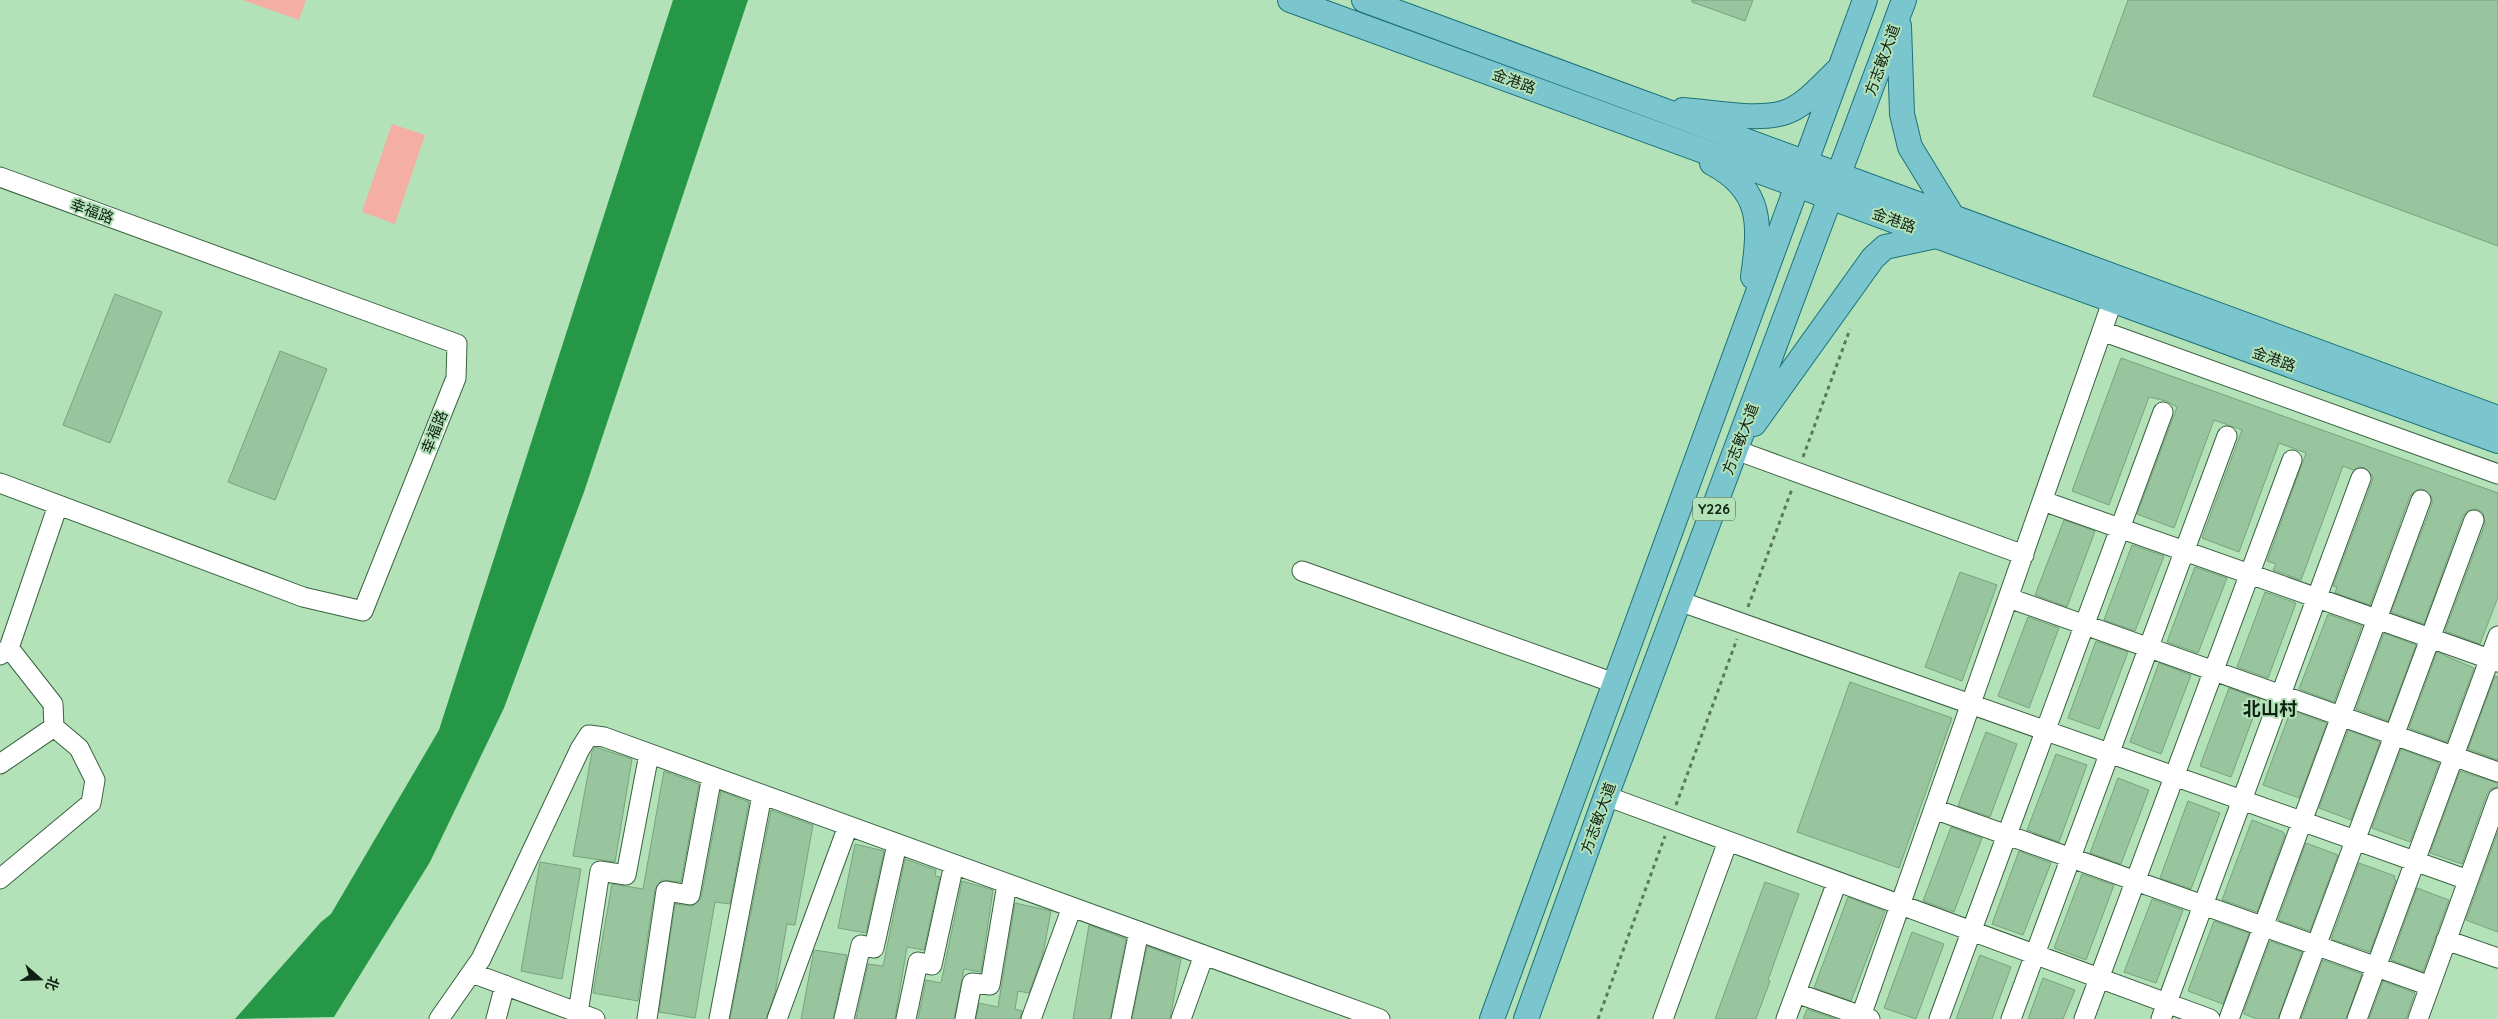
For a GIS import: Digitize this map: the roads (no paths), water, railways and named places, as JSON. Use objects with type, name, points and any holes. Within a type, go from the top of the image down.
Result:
[{"type":"main road","name":"金港路","points":[[1290,0],[1649,130],[1801,174]]},
{"type":"main road","name":"金港路","points":[[1364,0],[1653,107],[1801,174],[1835,187],[1936,236],[2117,290],[2498,418]]},
{"type":"main road","name":"方志敏大道","points":[[1492,1019],[1865,0]]},
{"type":"main road","points":[[1902,8],[1902,114],[1910,147],[1954,218]]},
{"type":"main road","name":"方志敏大道","points":[[1526,1019],[1606,796],[1902,8]]},
{"type":"main road","points":[[1653,107],[1762,116],[1784,113],[1805,101],[1840,68]]},
{"type":"main road","points":[[1649,130],[1730,172],[1748,190],[1756,210],[1758,239],[1748,319]]},
{"type":"main road","name":"金港路","points":[[1835,187],[1954,218],[2117,290],[2498,441]]},
{"type":"main road","points":[[1736,450],[1872,258],[1885,247],[1936,236]]},
{"type":"street","name":"幸福路","points":[[0,177],[457,344],[456,378],[363,612],[302,597],[0,483]]},
{"type":"street","points":[[1796,993],[1864,1018],[1900,905],[2117,290]]},
{"type":"street","points":[[2102,331],[2498,474]]},
{"type":"street","points":[[1939,1019],[2163,412]]},
{"type":"street","points":[[2011,1019],[2227,436]]},
{"type":"street","points":[[1736,450],[2024,555]]},
{"type":"street","points":[[2084,1019],[2292,460]]},
{"type":"street","points":[[2164,1011],[2361,478]]},
{"type":"street","points":[[2229,1019],[2421,500]]},
{"type":"street","points":[[2043,501],[2494,660]]},
{"type":"street","points":[[0,879],[91,803],[95,780],[79,748],[54,727],[53,704],[4,651],[58,505]]},
{"type":"street","points":[[2289,1019],[2474,520]]},
{"type":"street","points":[[1302,571],[1614,683]]},
{"type":"street","points":[[2009,598],[2498,772]]},
{"type":"street","points":[[1679,601],[2468,880]]},
{"type":"street","points":[[2356,1019],[2454,756],[2494,660],[2498,636]]},
{"type":"street","points":[[0,764],[54,727]]},
{"type":"street","points":[[445,1016],[481,959],[580,749],[589,736],[604,737],[1380,1019]]},
{"type":"street","points":[[472,973],[504,985],[555,1012],[586,1016],[600,871],[626,876],[649,754]]},
{"type":"street","points":[[646,1019],[666,891],[690,895],[712,776]]},
{"type":"street","points":[[719,1019],[762,795]]},
{"type":"street","points":[[1606,796],[2100,978],[2164,1011],[2210,1019]]},
{"type":"street","points":[[2418,1019],[2497,804]]},
{"type":"street","points":[[1934,809],[2430,986]]},
{"type":"street","points":[[776,1019],[848,826]]},
{"type":"street","points":[[1663,1019],[1728,841]]},
{"type":"street","points":[[844,1019],[861,945],[874,948],[897,844]]},
{"type":"street","points":[[906,1019],[918,962],[932,965],[954,864]]},
{"type":"street","points":[[1786,1019],[1837,882]]},
{"type":"street","points":[[965,1019],[972,983],[990,985],[1007,884]]},
{"type":"street","points":[[1031,1019],[1072,907]]},
{"type":"street","points":[[1121,1019],[1139,932]]},
{"type":"street","points":[[2446,940],[2498,958]]},
{"type":"street","points":[[1181,1019],[1204,955]]},
{"type":"street","points":[[496,1019],[504,985]]},
{"type":"district","name":"北山村","points":[[2270,708]]}]
